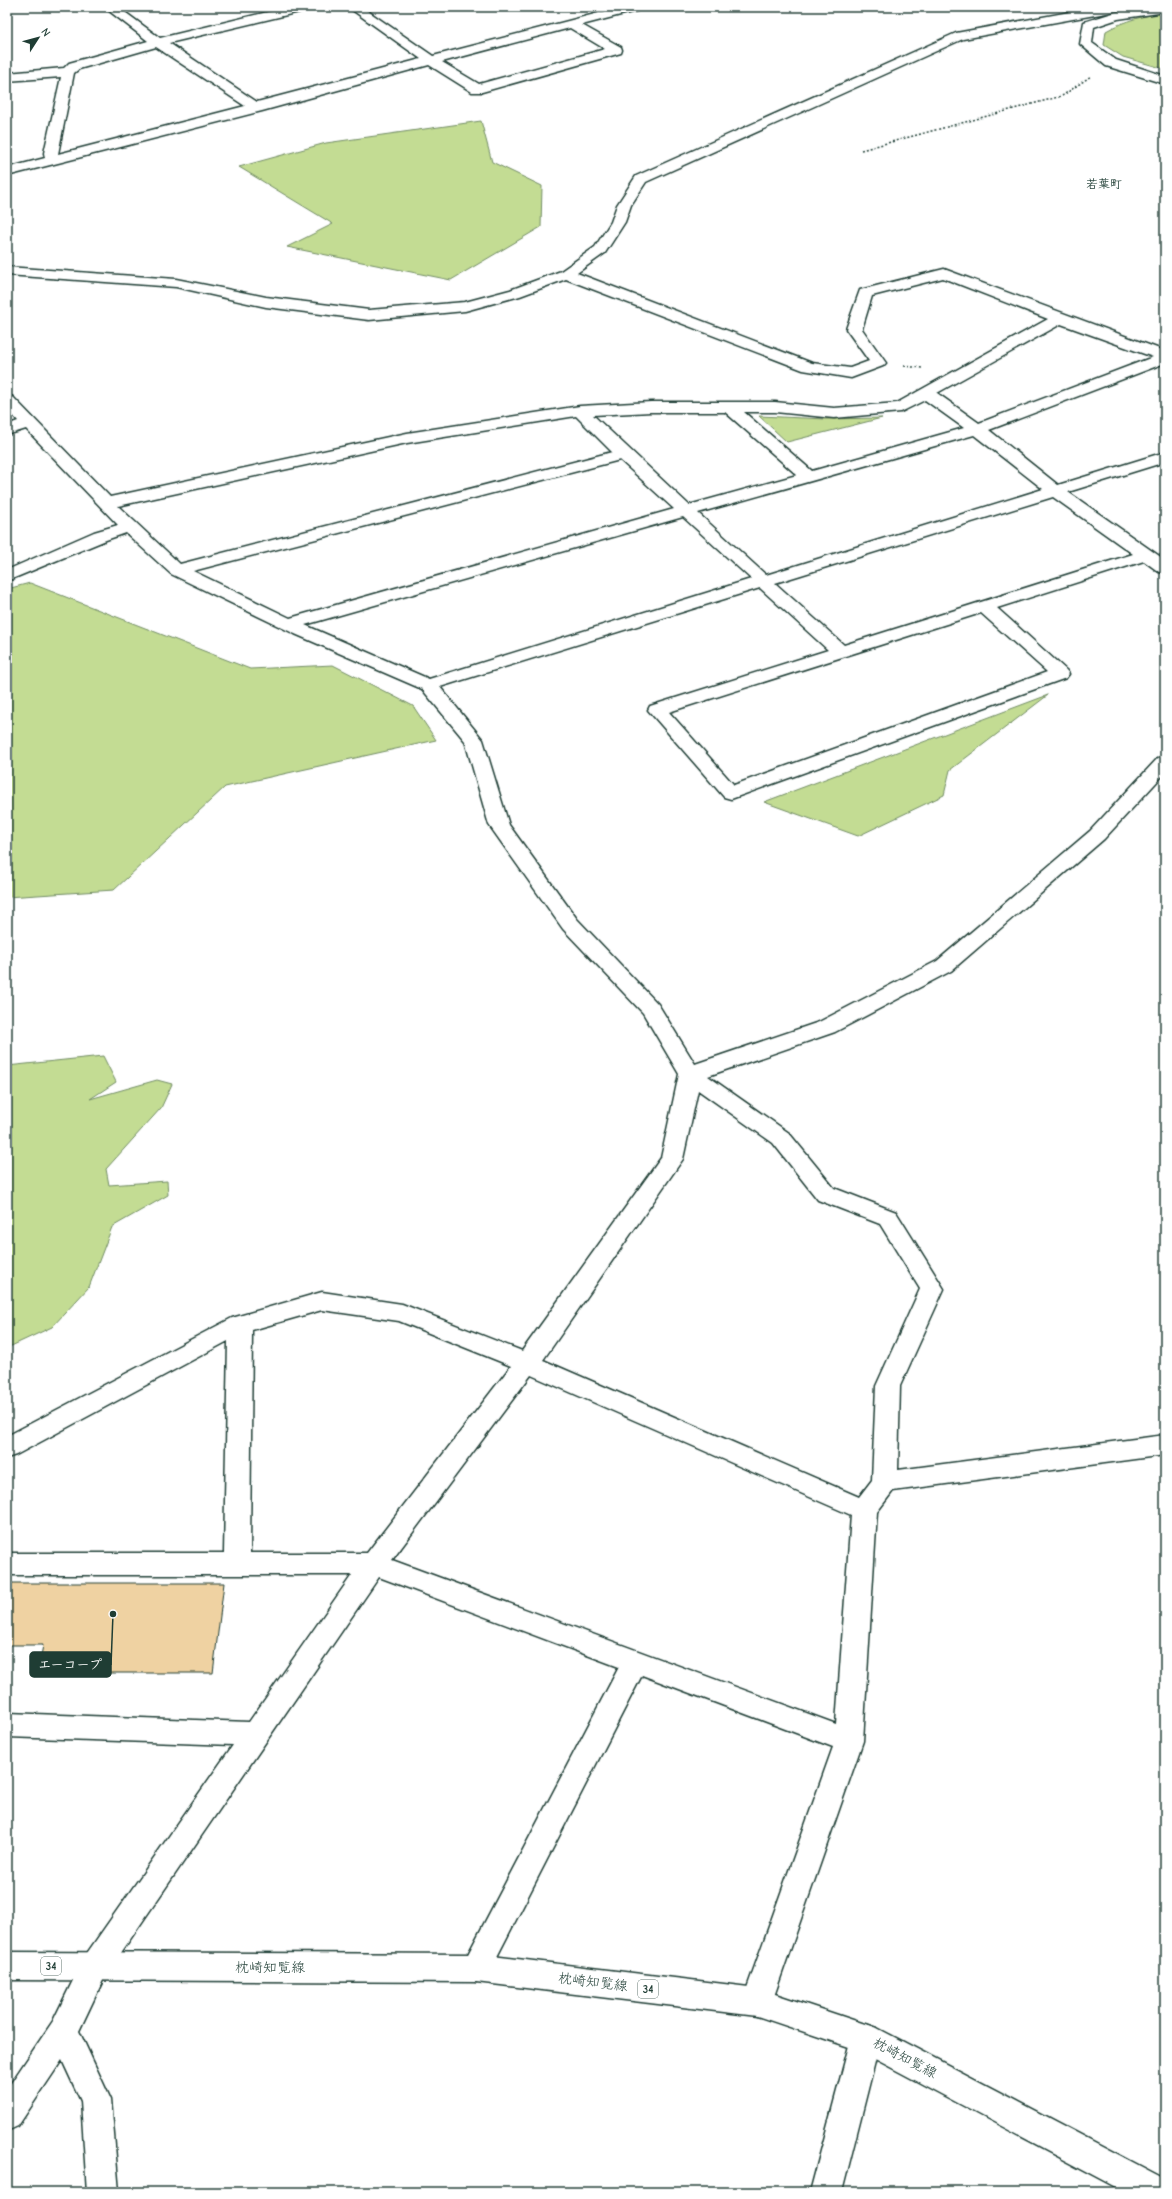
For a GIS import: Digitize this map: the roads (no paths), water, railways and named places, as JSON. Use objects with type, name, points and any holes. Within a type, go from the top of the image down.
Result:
[{"type":"street","points":[[110,7],[158,42],[257,108]]},
{"type":"street","points":[[53,161],[51,153],[68,72],[74,66],[158,42],[304,7]]},
{"type":"street","points":[[354,7],[433,62],[477,89],[616,50],[572,24]]},
{"type":"street","points":[[591,7],[605,15]]},
{"type":"street","points":[[7,172],[433,62],[636,7]]},
{"type":"street","points":[[7,271],[176,284],[266,302],[368,315],[403,313],[465,306],[515,293],[566,274],[600,250],[618,222],[624,205],[641,179],[960,36],[1117,7]]},
{"type":"street","points":[[1165,8],[1116,16],[1088,25],[1086,44],[1111,63],[1165,80]]},
{"type":"street","points":[[7,77],[68,72]]},
{"type":"street","points":[[566,274],[809,367],[851,373],[878,363],[854,329],[865,293],[944,273],[1165,357]]},
{"type":"street","points":[[107,503],[407,438],[580,411],[651,407],[775,407],[834,413],[902,407],[1060,318]]},
{"type":"street","points":[[288,624],[977,430],[1165,357]]},
{"type":"street","points":[[926,393],[977,430],[1054,491],[1165,568]]},
{"type":"street","points":[[7,400],[129,527],[177,570],[288,624],[428,685],[474,740],[499,825],[570,924],[651,1009],[690,1074],[781,1138],[826,1194],[888,1218],[932,1289],[888,1386],[885,1482],[864,1510],[849,1741],[758,2002]]},
{"type":"street","points":[[729,407],[810,477]]},
{"type":"street","points":[[580,411],[685,512],[765,582],[840,651]]},
{"type":"street","points":[[7,430],[29,423]]},
{"type":"street","points":[[177,570],[623,454]]},
{"type":"street","points":[[428,685],[1165,457]]},
{"type":"street","points":[[7,576],[100,536],[129,527]]},
{"type":"street","points":[[984,606],[1060,674],[731,793],[657,710],[840,651],[1147,555]]},
{"type":"street","points":[[690,1074],[827,1027],[944,966],[1097,835],[1165,762]]},
{"type":"street","points":[[7,2116],[64,2031],[95,1966],[374,1564],[527,1363],[672,1159],[690,1074]]},
{"type":"street","points":[[7,1448],[240,1324],[322,1301],[402,1313],[527,1363],[864,1510]]},
{"type":"street","points":[[237,1564],[240,1324]]},
{"type":"street","points":[[885,1482],[1165,1445]]},
{"type":"street","points":[[7,1564],[374,1564],[849,1741]]},
{"type":"street","points":[[476,1968],[636,1661]]},
{"type":"street","points":[[7,1725],[256,1734]]},
{"type":"street","name":"枕崎知覧線","points":[[7,1966],[476,1968],[758,2002],[866,2038],[1158,2192]]},
{"type":"street","points":[[64,2031],[96,2100],[103,2192]]},
{"type":"street","points":[[826,2192],[866,2038]]},
{"type":"place","name":"エーコープ","points":[[113,1614]]},
{"type":"district","name":"若葉町","points":[[1104,184]]}]
